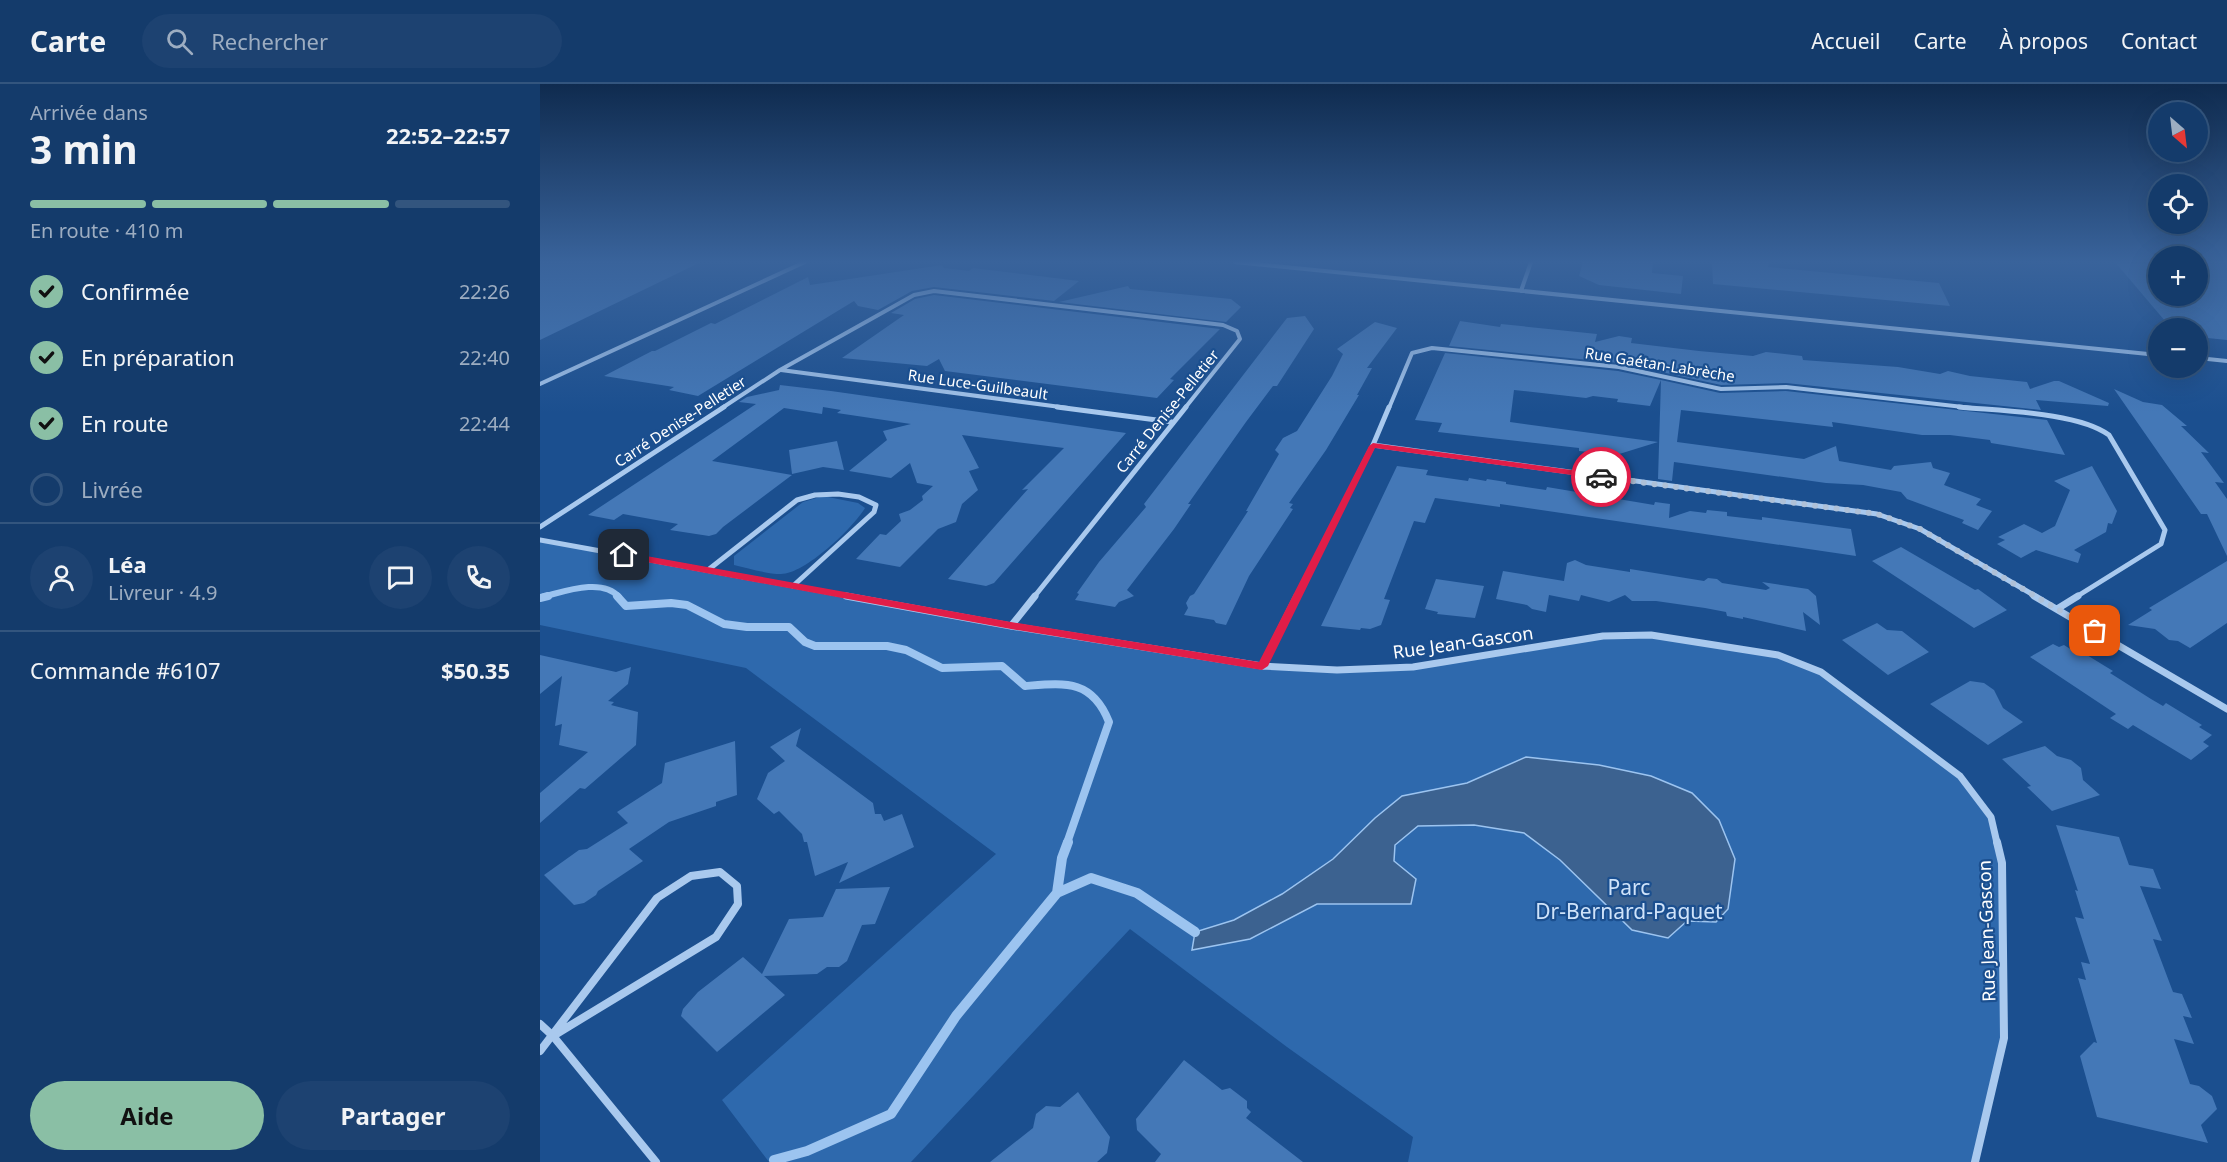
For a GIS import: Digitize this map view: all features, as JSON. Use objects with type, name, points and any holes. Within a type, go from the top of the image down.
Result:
[{"type":"street","points":[[540,384],[696,312]]},
{"type":"street","name":"Carré Denise-Pelletier","points":[[540,527],[780,370],[883,312]]},
{"type":"street","name":"Carré Denise-Pelletier","points":[[1011,626],[1240,339],[1237,331],[1222,325],[1114,312]]},
{"type":"street","points":[[1733,312],[2148,354]]},
{"type":"street","name":"Rue Gaétan-Labrèche","points":[[1262,666],[1373,446],[1412,353],[1432,348],[1619,367],[1721,389],[1786,387],[2084,422],[2109,435],[2165,530],[2161,544],[2057,609]]},
{"type":"street","points":[[2208,359],[2227,362]]},
{"type":"street","name":"Rue Luce-Guilbeault","points":[[780,370],[1172,422]]},
{"type":"street","points":[[1373,446],[1877,514],[1920,529],[2227,709]]},
{"type":"street","points":[[708,570],[797,500],[809,494],[823,492],[870,499],[876,505],[874,512],[793,586]]},
{"type":"street","name":"Rue Jean-Gascon","points":[[540,540],[1011,626],[1262,666],[1337,670],[1413,667],[1603,636],[1651,635],[1778,655],[1821,672],[1960,776],[1991,817],[2002,863],[2004,1038],[1975,1162]]},
{"type":"street","points":[[540,1051],[554,1036],[657,898],[691,876],[720,872],[736,886],[738,904],[716,938],[554,1036]]},
{"type":"street","points":[[540,1024],[554,1036],[656,1162]]},
{"type":"green space","points":[[823,496],[858,503],[865,508],[850,527],[828,548],[803,566],[781,574],[734,565],[734,556],[803,502]]},
{"type":"green space","name":"Parc Dr-Bernard-Paquet","points":[[540,539],[1207,659],[1337,670],[1413,667],[1603,636],[1651,635],[1778,655],[1821,672],[1960,776],[1991,817],[2002,863],[2004,1038],[1975,1162],[1408,1162],[1413,1137],[1287,1047],[1130,929],[911,1162],[769,1162],[722,1100],[996,854],[746,668],[540,625]]},
{"type":"shaded area","points":[[1526,757],[1599,765],[1651,776],[1692,793],[1719,820],[1735,859],[1728,909],[1716,922],[1687,921],[1668,938],[1632,930],[1560,860],[1524,833],[1474,825],[1418,826],[1395,845],[1394,861],[1416,879],[1411,904],[1317,904],[1250,939],[1192,950],[1195,932],[1234,920],[1282,894],[1333,859],[1375,818],[1402,796],[1467,783]]},
{"type":"building","points":[[540,312],[597,312],[540,340]]},
{"type":"building","points":[[738,312],[835,312],[698,396],[669,390],[674,387],[604,376],[711,323],[715,324]]},
{"type":"building","points":[[1080,312],[1220,329],[1170,379],[1174,380],[1157,398],[945,371],[939,359],[927,366],[842,358],[904,315],[891,313]]},
{"type":"building","points":[[1145,312],[1236,312],[1226,322]]},
{"type":"building","points":[[2158,312],[2227,312],[2227,340],[2208,338],[2208,318],[2163,318]]},
{"type":"building","points":[[1305,316],[1314,329],[1277,386],[1273,386],[1246,422],[1188,504],[1191,504],[1174,529],[1127,590],[1134,596],[1119,602],[1115,607],[1075,600],[1079,594],[1077,593],[1099,562],[1146,507],[1144,504],[1287,318]]},
{"type":"building","points":[[1460,321],[1500,327],[1501,324],[1597,334],[1595,342],[1619,336],[1632,338],[1631,343],[1699,351],[1753,356],[1766,352],[1802,356],[1803,360],[1898,367],[1940,374],[1948,371],[1970,376],[2027,382],[2030,389],[2059,381],[2109,403],[2108,406],[2036,400],[2041,410],[1786,383],[1721,385],[1620,363],[1449,346]]},
{"type":"building","points":[[1375,322],[1397,328],[1367,368],[1372,368],[1357,395],[1359,395],[1326,450],[1289,503],[1293,504],[1290,508],[1293,509],[1249,576],[1226,625],[1216,623],[1214,620],[1184,615],[1190,596],[1194,594],[1248,511],[1246,511],[1279,454],[1275,450],[1283,438],[1297,431],[1332,376],[1343,354],[1337,349]]},
{"type":"building","points":[[1445,353],[1618,371],[1661,380],[1650,406],[1593,396],[1586,398],[1514,390],[1510,422],[1658,442],[1616,455],[1579,451],[1579,448],[1438,432],[1442,423],[1415,420]]},
{"type":"building","points":[[1661,380],[1720,393],[1786,391],[2047,420],[2065,455],[1991,443],[1990,440],[1950,435],[1922,435],[1832,422],[1833,427],[1681,410],[1677,442],[1804,459],[1836,446],[1839,461],[1891,470],[1894,466],[1931,462],[1933,468],[1950,473],[1944,485],[1981,499],[1976,505],[1992,511],[1978,530],[1962,523],[1964,520],[1907,499],[1901,492],[1863,485],[1826,483],[1674,462],[1672,481],[1658,479]]},
{"type":"building","points":[[780,385],[1126,433],[994,583],[986,586],[948,579],[1028,489],[1022,490],[1064,448],[962,435],[979,468],[969,471],[978,490],[962,504],[956,522],[938,529],[900,567],[856,559],[880,534],[886,535],[901,521],[899,514],[910,510],[923,500],[922,496],[933,486],[917,483],[910,463],[891,478],[849,471],[887,440],[883,431],[911,424],[837,413],[841,410],[823,407],[822,414],[784,408],[712,461],[792,475],[716,534],[709,536],[670,530],[678,524],[623,514],[614,520],[588,515],[756,404],[739,402],[747,397],[779,390]]},
{"type":"building","points":[[2114,389],[2143,402],[2162,405],[2187,426],[2181,426],[2209,453],[2201,452],[2224,483],[2215,482],[2227,499],[2227,556],[2207,514],[2201,514]]},
{"type":"building","points":[[837,441],[844,470],[823,467],[792,474],[789,450]]},
{"type":"building","points":[[1397,466],[1428,470],[1426,475],[1468,481],[1469,478],[1486,481],[1487,479],[1506,482],[1506,484],[1546,490],[1547,487],[1654,505],[1655,502],[1670,504],[1669,518],[1690,511],[1706,513],[1707,510],[1727,512],[1727,516],[1762,520],[1762,517],[1851,529],[1856,556],[1500,504],[1500,507],[1435,498],[1425,523],[1414,521],[1384,599],[1390,600],[1381,625],[1360,630],[1321,626]]},
{"type":"building","points":[[2092,466],[2117,511],[2112,524],[2108,523],[2106,532],[2074,550],[2081,554],[2078,563],[2036,550],[2021,558],[1997,544],[2005,540],[1998,537],[2024,524],[2042,533],[2055,526],[2070,490],[2054,481]]},
{"type":"building","points":[[1901,547],[1975,590],[1978,589],[2007,610],[1974,628],[1872,561]]},
{"type":"building","points":[[1575,560],[1586,565],[1630,572],[1630,569],[1704,581],[1708,578],[1717,579],[1722,583],[1766,590],[1770,588],[1762,582],[1808,589],[1816,596],[1820,625],[1803,612],[1806,631],[1743,617],[1743,619],[1727,616],[1726,612],[1705,608],[1656,601],[1632,601],[1625,595],[1609,602],[1581,595],[1579,601],[1549,595],[1546,612],[1532,609],[1527,605],[1496,599],[1503,571],[1564,581],[1567,563]]},
{"type":"building","points":[[2227,561],[2227,623],[2190,648],[2178,641],[2169,640],[2155,629],[2128,625],[2152,610],[2149,608]]},
{"type":"building","points":[[1436,579],[1484,586],[1475,618],[1437,614],[1438,612],[1425,609]]},
{"type":"building","points":[[1877,623],[1887,630],[1902,631],[1929,652],[1888,675],[1842,640]]},
{"type":"building","points":[[2053,644],[2059,647],[2064,645],[2078,654],[2082,652],[2151,699],[2163,706],[2166,703],[2202,725],[2199,727],[2212,735],[2203,742],[2209,746],[2191,760],[2133,725],[2128,729],[2110,718],[2116,714],[2030,657]]},
{"type":"building","points":[[540,655],[616,672],[631,667],[628,684],[608,701],[614,702],[611,705],[638,712],[636,745],[585,789],[580,788],[540,823],[540,793],[588,752],[559,745],[562,724],[555,726],[562,676],[540,694]]},
{"type":"building","points":[[1970,681],[1984,683],[1994,690],[2003,708],[2023,722],[1988,745],[1930,704]]},
{"type":"building","points":[[801,728],[796,746],[873,803],[875,814],[881,814],[884,821],[902,814],[914,847],[839,883],[848,862],[815,876],[807,842],[804,842],[802,834],[779,811],[774,814],[757,799],[768,773],[785,761],[770,747]]},
{"type":"building","points":[[735,741],[737,795],[716,802],[716,806],[669,822],[629,849],[643,861],[598,891],[596,895],[584,903],[574,905],[544,875],[579,850],[587,849],[628,823],[617,812],[662,783],[665,763]]},
{"type":"building","points":[[2045,746],[2057,756],[2071,760],[2081,768],[2083,780],[2100,795],[2052,811],[2027,787],[2031,786],[2002,759]]},
{"type":"building","points":[[2056,825],[2119,837],[2129,865],[2153,869],[2161,889],[2140,886],[2162,941],[2153,939],[2173,992],[2182,994],[2192,1018],[2183,1016],[2194,1044],[2174,1039],[2190,1084],[2199,1086],[2212,1096],[2217,1109],[2201,1125],[2208,1143],[2097,1117],[2080,1056],[2094,1042],[2097,1043],[2078,978],[2086,980],[2081,962],[2090,964],[2075,917],[2084,919],[2075,890],[2078,891]]},
{"type":"building","points":[[890,887],[875,924],[862,925],[847,961],[839,967],[827,967],[817,974],[764,976],[785,995],[717,1052],[681,1016],[683,1009],[698,992],[743,957],[762,974],[789,919],[823,917],[836,889]]},
{"type":"building","points":[[1184,1060],[1222,1090],[1230,1088],[1247,1101],[1247,1108],[1251,1112],[1246,1118],[1303,1162],[1155,1162],[1161,1154],[1137,1130],[1136,1119]]},
{"type":"building","points":[[1078,1092],[1110,1137],[1107,1153],[1097,1162],[990,1162],[1033,1128],[1036,1114],[1046,1106],[1060,1107]]},
{"type":"waterway","points":[[542,597],[593,587],[612,591],[619,597]]},
{"type":"waterway","points":[[540,598],[548,596]]},
{"type":"waterway","points":[[617,596],[626,606],[671,603],[687,605],[724,624],[747,627],[789,627],[805,642],[815,646],[887,646],[906,650],[942,668],[1002,666],[1025,686],[1053,684],[1076,687],[1085,691],[1102,708],[1109,722],[1067,843]]},
{"type":"waterway","points":[[1057,893],[1062,858],[1068,842]]},
{"type":"waterway","points":[[1057,893],[1091,878],[1137,893],[1195,932]]},
{"type":"waterway","points":[[774,1160],[807,1151],[891,1114],[956,1016],[1057,893]]},
{"type":"way so far","points":[[1601,477],[1877,514],[1920,529],[2095,631]]},
{"type":"route","points":[[624,555],[1011,626],[1262,666],[1373,446],[1601,477]]}]
